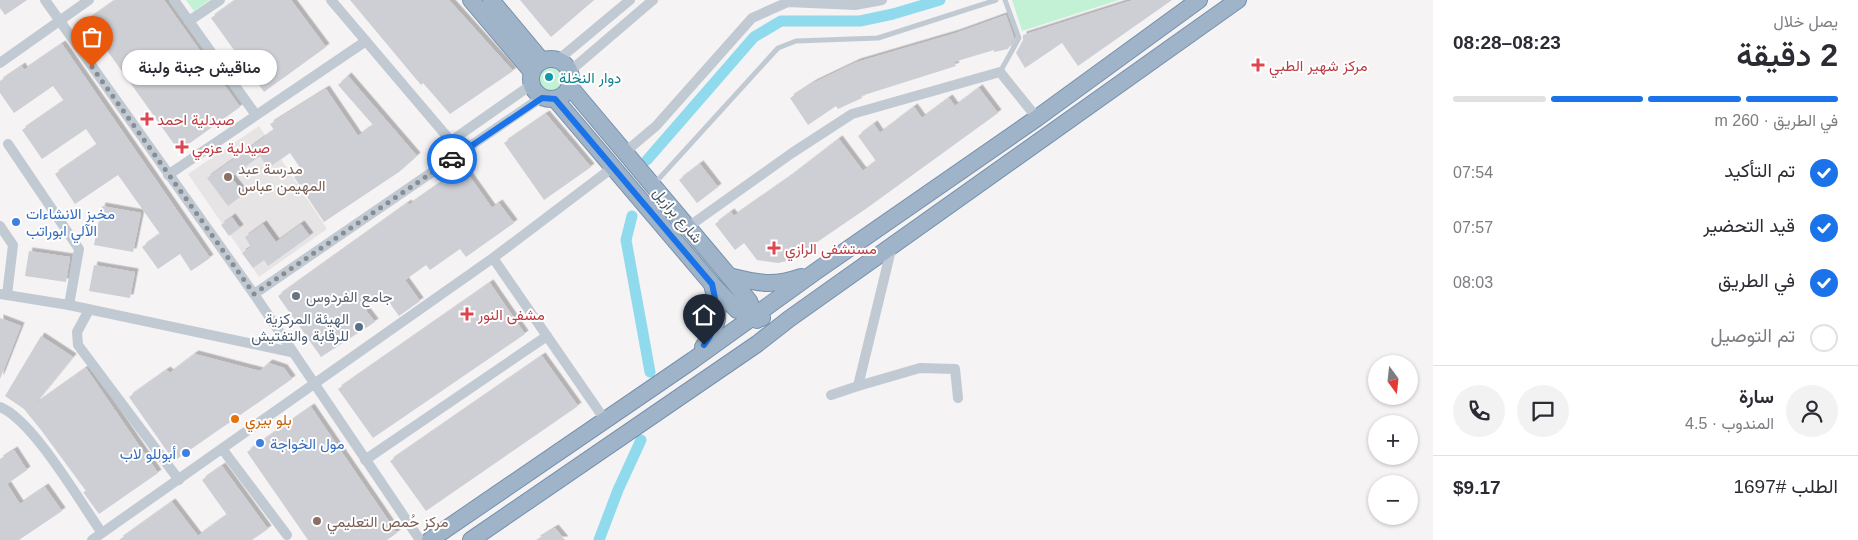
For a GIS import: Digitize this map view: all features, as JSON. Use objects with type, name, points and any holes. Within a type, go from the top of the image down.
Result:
[{"type":"highway","points":[[471,0],[535,72],[566,73],[562,96],[549,98]]},
{"type":"highway","points":[[491,0],[535,72]]},
{"type":"highway","points":[[430,540],[693,360],[815,272],[1037,118],[1199,0]]},
{"type":"highway","points":[[471,540],[757,344],[788,318],[1238,0]]},
{"type":"highway","name":"شارع برازيل","points":[[535,72],[549,98],[712,284],[717,306],[716,330],[693,360]]},
{"type":"highway","name":"شارع برازيل","points":[[566,73],[624,153],[729,276],[749,301],[756,315]]},
{"type":"highway","points":[[729,276],[764,285],[781,283],[815,272]]},
{"type":"highway","points":[[712,284],[737,310],[769,321],[788,318]]},
{"type":"highway","points":[[756,315],[760,327],[757,344]]},
{"type":"street","points":[[45,0],[254,294],[291,352],[315,384],[420,540]]},
{"type":"street","points":[[0,63],[89,0]]},
{"type":"street","points":[[174,0],[256,115]]},
{"type":"street","points":[[189,21],[220,0]]},
{"type":"street","points":[[331,0],[461,153]]},
{"type":"street","points":[[566,73],[630,0]]},
{"type":"street","points":[[566,73],[653,0]]},
{"type":"street","points":[[624,153],[656,126],[752,18],[789,1],[855,5],[882,0]]},
{"type":"street","points":[[168,175],[366,41]]},
{"type":"street","points":[[451,141],[535,72]]},
{"type":"street","points":[[688,227],[792,153],[852,114],[1000,72],[1037,118]]},
{"type":"street","points":[[254,294],[461,153],[549,98]]},
{"type":"street","points":[[8,144],[79,250],[69,305]]},
{"type":"street","points":[[92,540],[223,450],[493,258],[612,168]]},
{"type":"street","points":[[0,226],[13,245],[4,294],[69,305],[291,352]]},
{"type":"street","points":[[858,386],[893,245]]},
{"type":"street","points":[[493,258],[605,420]]},
{"type":"street","points":[[90,310],[77,332],[78,345],[179,480]]},
{"type":"street","points":[[365,460],[547,336]]},
{"type":"street","points":[[831,395],[920,368],[955,369],[958,398]]},
{"type":"street","points":[[0,407],[8,411],[34,436],[102,533]]},
{"type":"street","points":[[223,450],[286,538]]},
{"type":"lane","points":[[653,185],[778,48],[796,41],[878,38],[996,0]]},
{"type":"lane","points":[[1000,72],[1019,38],[1005,0]]},
{"type":"shaded area","points":[[259,126],[327,229],[259,277],[188,174]]},
{"type":"green space","points":[[186,0],[210,0],[194,11]]},
{"type":"green space","points":[[1012,0],[1119,0],[1022,31]]},
{"type":"green space","points":[[551,67],[559,71],[563,79],[559,87],[551,91],[543,87],[539,79],[543,71]]},
{"type":"building","points":[[0,0],[27,0],[5,15],[0,8]]},
{"type":"building","points":[[116,0],[164,0],[240,107],[179,151],[86,21]]},
{"type":"building","points":[[236,0],[291,0],[326,47],[264,92],[211,18]]},
{"type":"building","points":[[350,0],[449,0],[513,71],[450,114],[423,83],[421,85]]},
{"type":"building","points":[[520,0],[594,0],[551,37]]},
{"type":"building","points":[[1133,0],[1172,0],[1078,66],[1062,43],[1025,68],[1016,53],[1023,40],[1023,35]]},
{"type":"building","points":[[1006,15],[1014,38],[1008,49],[994,52],[994,50],[954,62],[956,66],[861,96],[862,98],[838,109],[836,106],[808,125],[790,98],[813,83],[857,62],[956,33]]},
{"type":"building","points":[[62,44],[210,258],[191,271],[180,254],[158,269],[142,247],[160,234],[118,175],[75,204],[55,174],[97,145],[86,129],[42,159],[22,130],[64,101],[53,86],[14,113],[0,93],[0,81],[22,66],[24,70]]},
{"type":"building","points":[[348,76],[417,156],[399,172],[324,222],[294,177],[303,172],[290,153],[268,168],[260,156],[231,177],[244,194],[228,206],[207,178],[274,130],[270,124],[326,89],[358,136],[373,125],[338,85]]},
{"type":"building","points":[[979,88],[998,113],[867,208],[791,260],[778,263],[757,260],[744,243],[735,250],[715,224],[731,212],[734,216],[787,179],[839,139],[863,171],[876,161],[858,136],[874,124],[880,133],[914,107],[922,118],[949,98],[955,106]]},
{"type":"building","points":[[546,114],[591,167],[544,200],[504,143]]},
{"type":"building","points":[[700,164],[718,187],[697,203],[679,180]]},
{"type":"building","points":[[463,167],[492,208],[499,203],[514,223],[466,257],[460,249],[430,270],[426,265],[405,280],[420,301],[399,316],[384,295],[365,309],[375,322],[321,357],[278,296],[408,203],[409,205]]},
{"type":"building","points":[[102,206],[141,213],[133,252],[94,245]]},
{"type":"building","points":[[232,217],[240,228],[229,236],[221,225]]},
{"type":"building","points":[[263,224],[276,242],[301,224],[310,236],[268,266],[264,260],[253,268],[242,253],[251,247],[245,237]]},
{"type":"building","points":[[29,251],[70,257],[66,282],[25,276]]},
{"type":"building","points":[[94,265],[135,272],[130,298],[89,291]]},
{"type":"building","points":[[490,283],[525,334],[373,438],[338,389]]},
{"type":"building","points":[[0,318],[21,326],[0,379]]},
{"type":"building","points":[[41,336],[73,357],[34,405],[86,368],[158,473],[99,514],[83,492],[86,491],[41,430],[24,409],[5,396]]},
{"type":"building","points":[[195,354],[260,371],[269,363],[284,368],[292,379],[174,461],[129,397],[167,370],[170,373]]},
{"type":"building","points":[[542,356],[578,406],[426,511],[390,461]]},
{"type":"building","points":[[311,407],[397,533],[387,540],[308,540],[247,452]]},
{"type":"building","points":[[14,450],[27,470],[7,484],[20,504],[45,487],[62,511],[19,540],[0,540],[0,459]]},
{"type":"building","points":[[222,466],[268,529],[252,540],[119,540],[172,502],[198,536],[227,515],[202,480]]},
{"type":"building","points":[[555,528],[565,540],[536,540]]},
{"type":"waterway","points":[[647,160],[754,37],[781,21],[860,21],[893,14],[940,0]]},
{"type":"waterway","points":[[632,216],[626,240],[650,372]]},
{"type":"waterway","points":[[599,540],[618,490],[641,440]]},
{"type":"way so far","points":[[92,67],[254,294],[287,269],[452,159]]},
{"type":"place","name":"مركز شهير الطبي","points":[[1258,65]]},
{"type":"place","name":"مناقيش جبنة ولبنة","points":[[92,67]]},
{"type":"place","name":"دوار النخلة","points":[[549,77]]},
{"type":"place","name":"صبدلية احمد","points":[[147,119]]},
{"type":"place","name":"صيدلية عزمي","points":[[182,147]]},
{"type":"place","name":"مدرسة عبد المهيمن عباس","points":[[228,177]]},
{"type":"place","name":"مخبز الانشاءات الآلي ابوراتب","points":[[16,222]]},
{"type":"place","name":"مستشفى الرازي","points":[[774,248]]},
{"type":"place","name":"جامع الفردوس","points":[[296,296]]},
{"type":"place","name":"مشفى النور","points":[[467,314]]},
{"type":"place","name":"الهيئة المركزية للرقابة والتفتيش","points":[[359,327]]},
{"type":"place","name":"بلو بيري","points":[[235,419]]},
{"type":"place","name":"مول الخواجة","points":[[260,443]]},
{"type":"place","name":"أبوللو لاب","points":[[186,453]]},
{"type":"place","name":"مركز حُمص التعليمي","points":[[317,521]]},
{"type":"route","points":[[452,159],[542,98],[555,99],[712,284],[718,318],[716,330],[704,345]]}]
